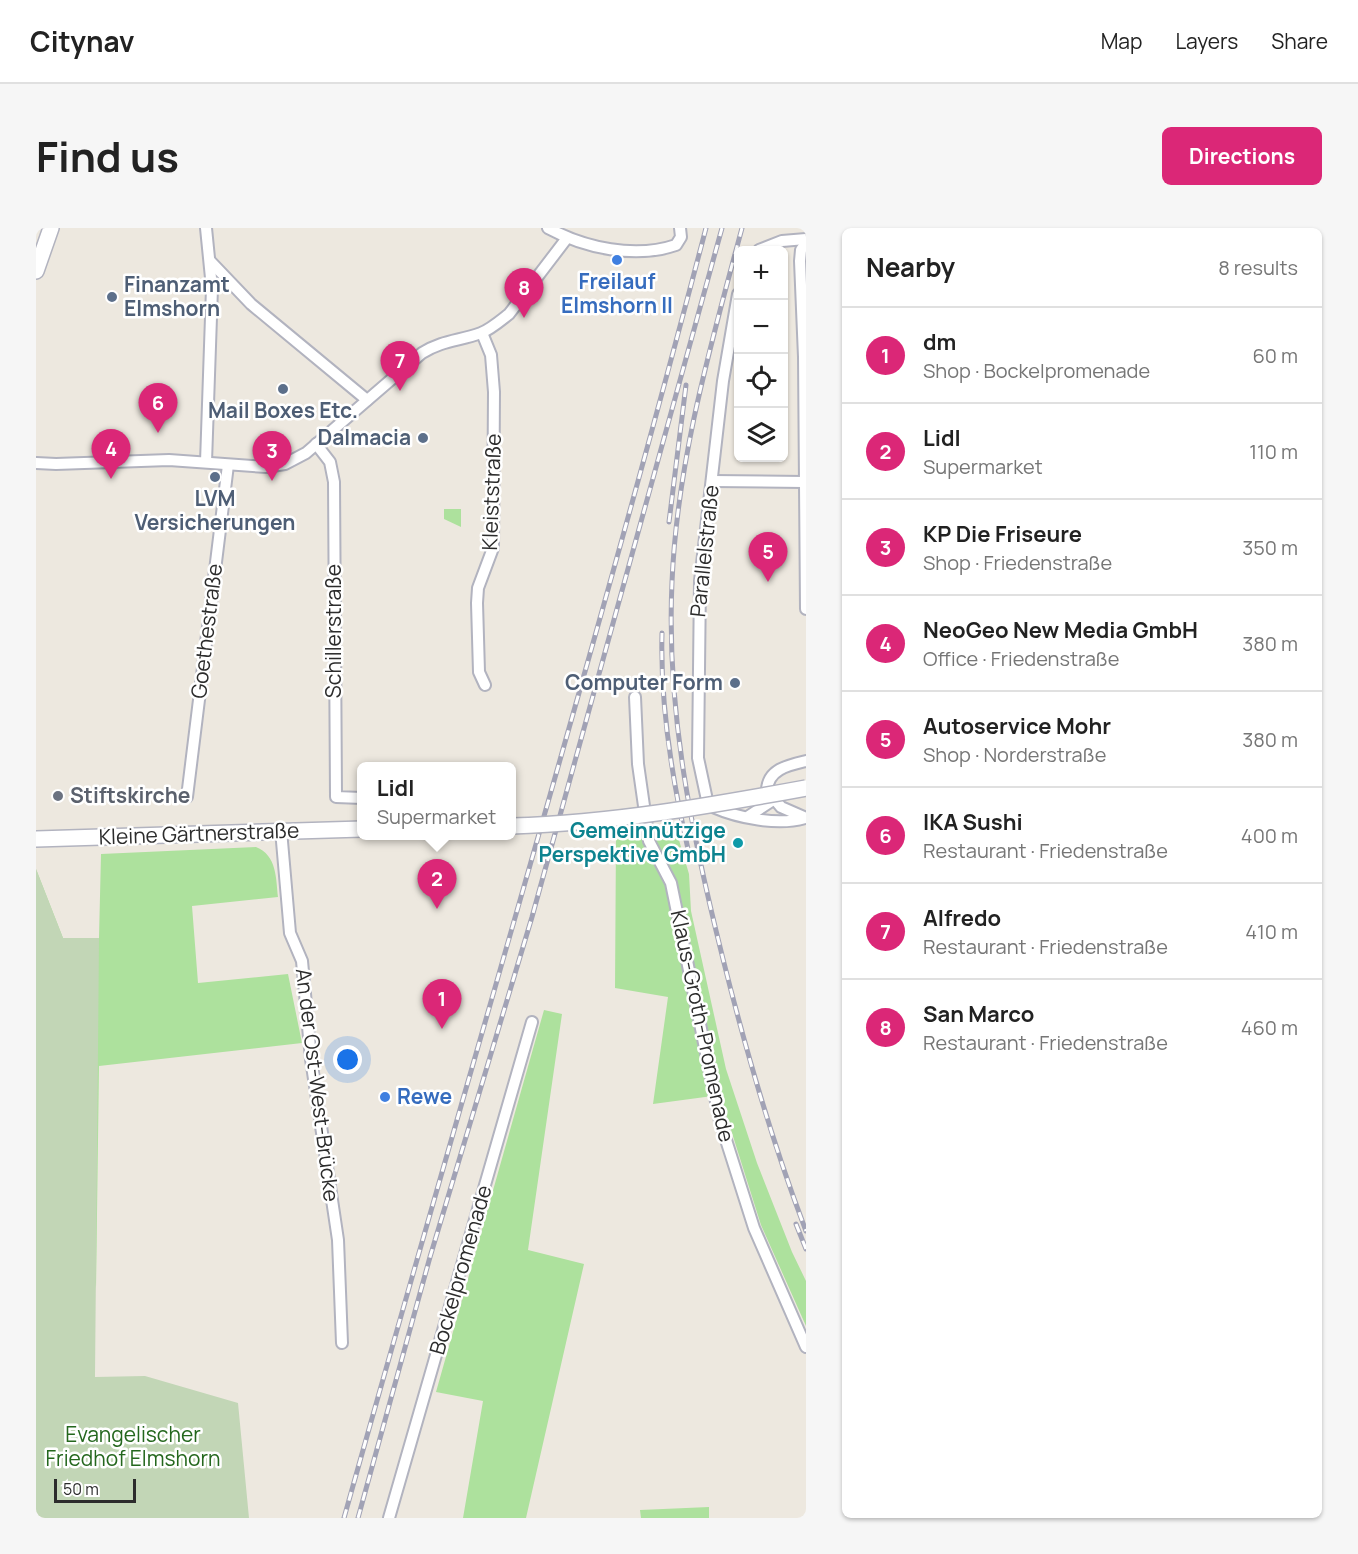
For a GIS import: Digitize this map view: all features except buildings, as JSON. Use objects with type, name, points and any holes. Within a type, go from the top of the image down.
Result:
[{"type":"main road","points":[[36,271],[51,228]]},
{"type":"main road","points":[[516,826],[660,814],[806,788]]},
{"type":"main road","name":"Kleine Gärtnerstraße","points":[[36,839],[357,829]]},
{"type":"street","points":[[206,228],[210,261],[211,344],[206,462]]},
{"type":"street","points":[[548,228],[567,238],[598,248],[663,250],[676,245],[681,237],[680,228]]},
{"type":"street","points":[[36,463],[169,460],[274,467],[294,460],[436,345],[482,333],[509,314],[567,238]]},
{"type":"street","points":[[765,246],[791,240],[806,241],[801,250],[800,261],[805,412],[806,609]]},
{"type":"street","points":[[210,261],[251,304],[367,400]]},
{"type":"street","name":"Parallelstraße","points":[[737,300],[723,381],[700,581],[698,747],[707,800],[713,807],[749,816]]},
{"type":"street","name":"Kleiststraße","points":[[482,333],[491,355],[494,392],[493,548],[478,588],[477,603],[479,672],[485,685]]},
{"type":"street","name":"Schillerstraße","points":[[316,444],[330,462],[334,482],[336,797],[357,798]]},
{"type":"street","name":"Goethestraße","points":[[187,796],[228,465]]},
{"type":"street","points":[[712,481],[804,482]]},
{"type":"street","name":"Klaus-Groth-Promenade","points":[[635,697],[638,764],[649,841],[671,883],[720,1121],[754,1228],[806,1347]]},
{"type":"street","points":[[805,818],[773,800],[767,790],[767,783],[773,773],[806,761]]},
{"type":"street","points":[[749,816],[773,800]]},
{"type":"street","points":[[749,816],[770,822],[791,822],[805,818]]},
{"type":"street","name":"An der Ost-West-Brücke","points":[[281,830],[290,933],[302,961],[311,1059],[338,1240],[342,1343]]},
{"type":"street","name":"Bockelpromenade","points":[[389,1518],[532,1022]]},
{"type":"green space","points":[[444,509],[461,509],[461,527],[444,519]]},
{"type":"green space","points":[[676,830],[689,874],[691,911],[726,1069],[757,1163],[792,1252],[806,1281],[806,1326],[761,1225],[720,1095],[653,1104],[668,997],[615,988],[616,837]]},
{"type":"green space","points":[[256,847],[263,851],[272,862],[278,897],[192,906],[198,983],[288,974],[302,1043],[99,1066],[96,1289],[36,869],[63,938],[99,938],[101,854]]},
{"type":"green space","name":"Evangelischer Friedhof Elmshorn","points":[[36,869],[63,938],[99,938],[95,1377],[145,1376],[238,1403],[249,1518],[36,1518]]},
{"type":"green space","points":[[544,1010],[562,1014],[528,1250],[584,1264],[526,1518],[463,1518],[483,1401],[436,1392]]},
{"type":"green space","points":[[709,1507],[709,1518],[641,1518],[640,1510]]},
{"type":"railway","points":[[344,1518],[619,551],[706,228]]},
{"type":"railway","points":[[358,1518],[430,1257],[532,917],[722,228]]},
{"type":"railway","points":[[742,228],[697,403],[681,492],[672,582],[673,678],[684,772],[712,912],[760,1096],[806,1231]]},
{"type":"railway","points":[[669,522],[686,385]]},
{"type":"railway","points":[[662,633],[663,688],[668,742],[688,849]]},
{"type":"railway","points":[[796,1224],[806,1249]]},
{"type":"place","name":"Freilauf Elmshorn II","points":[[617,260]]},
{"type":"place","name":"Finanzamt Elmshorn","points":[[112,297]]},
{"type":"place","name":"San Marco","points":[[524,318]]},
{"type":"place","name":"Mail Boxes Etc.","points":[[283,389]]},
{"type":"place","name":"Alfredo","points":[[400,391]]},
{"type":"place","name":"IKA Sushi","points":[[158,433]]},
{"type":"place","name":"Dalmacia","points":[[423,438]]},
{"type":"place","name":"LVM Versicherungen","points":[[215,477]]},
{"type":"place","name":"NeoGeo New Media GmbH","points":[[111,479]]},
{"type":"place","name":"KP Die Friseure","points":[[272,481]]},
{"type":"place","name":"Autoservice Mohr","points":[[768,582]]},
{"type":"place","name":"Computer Form","points":[[735,683]]},
{"type":"place","name":"Stiftskirche","points":[[58,796]]},
{"type":"place","name":"Gemeinnützige Perspektive GmbH","points":[[738,843]]},
{"type":"place","name":"Lidl","points":[[437,909]]},
{"type":"place","name":"dm","points":[[442,1029]]},
{"type":"place","name":"Rewe","points":[[385,1097]]}]
